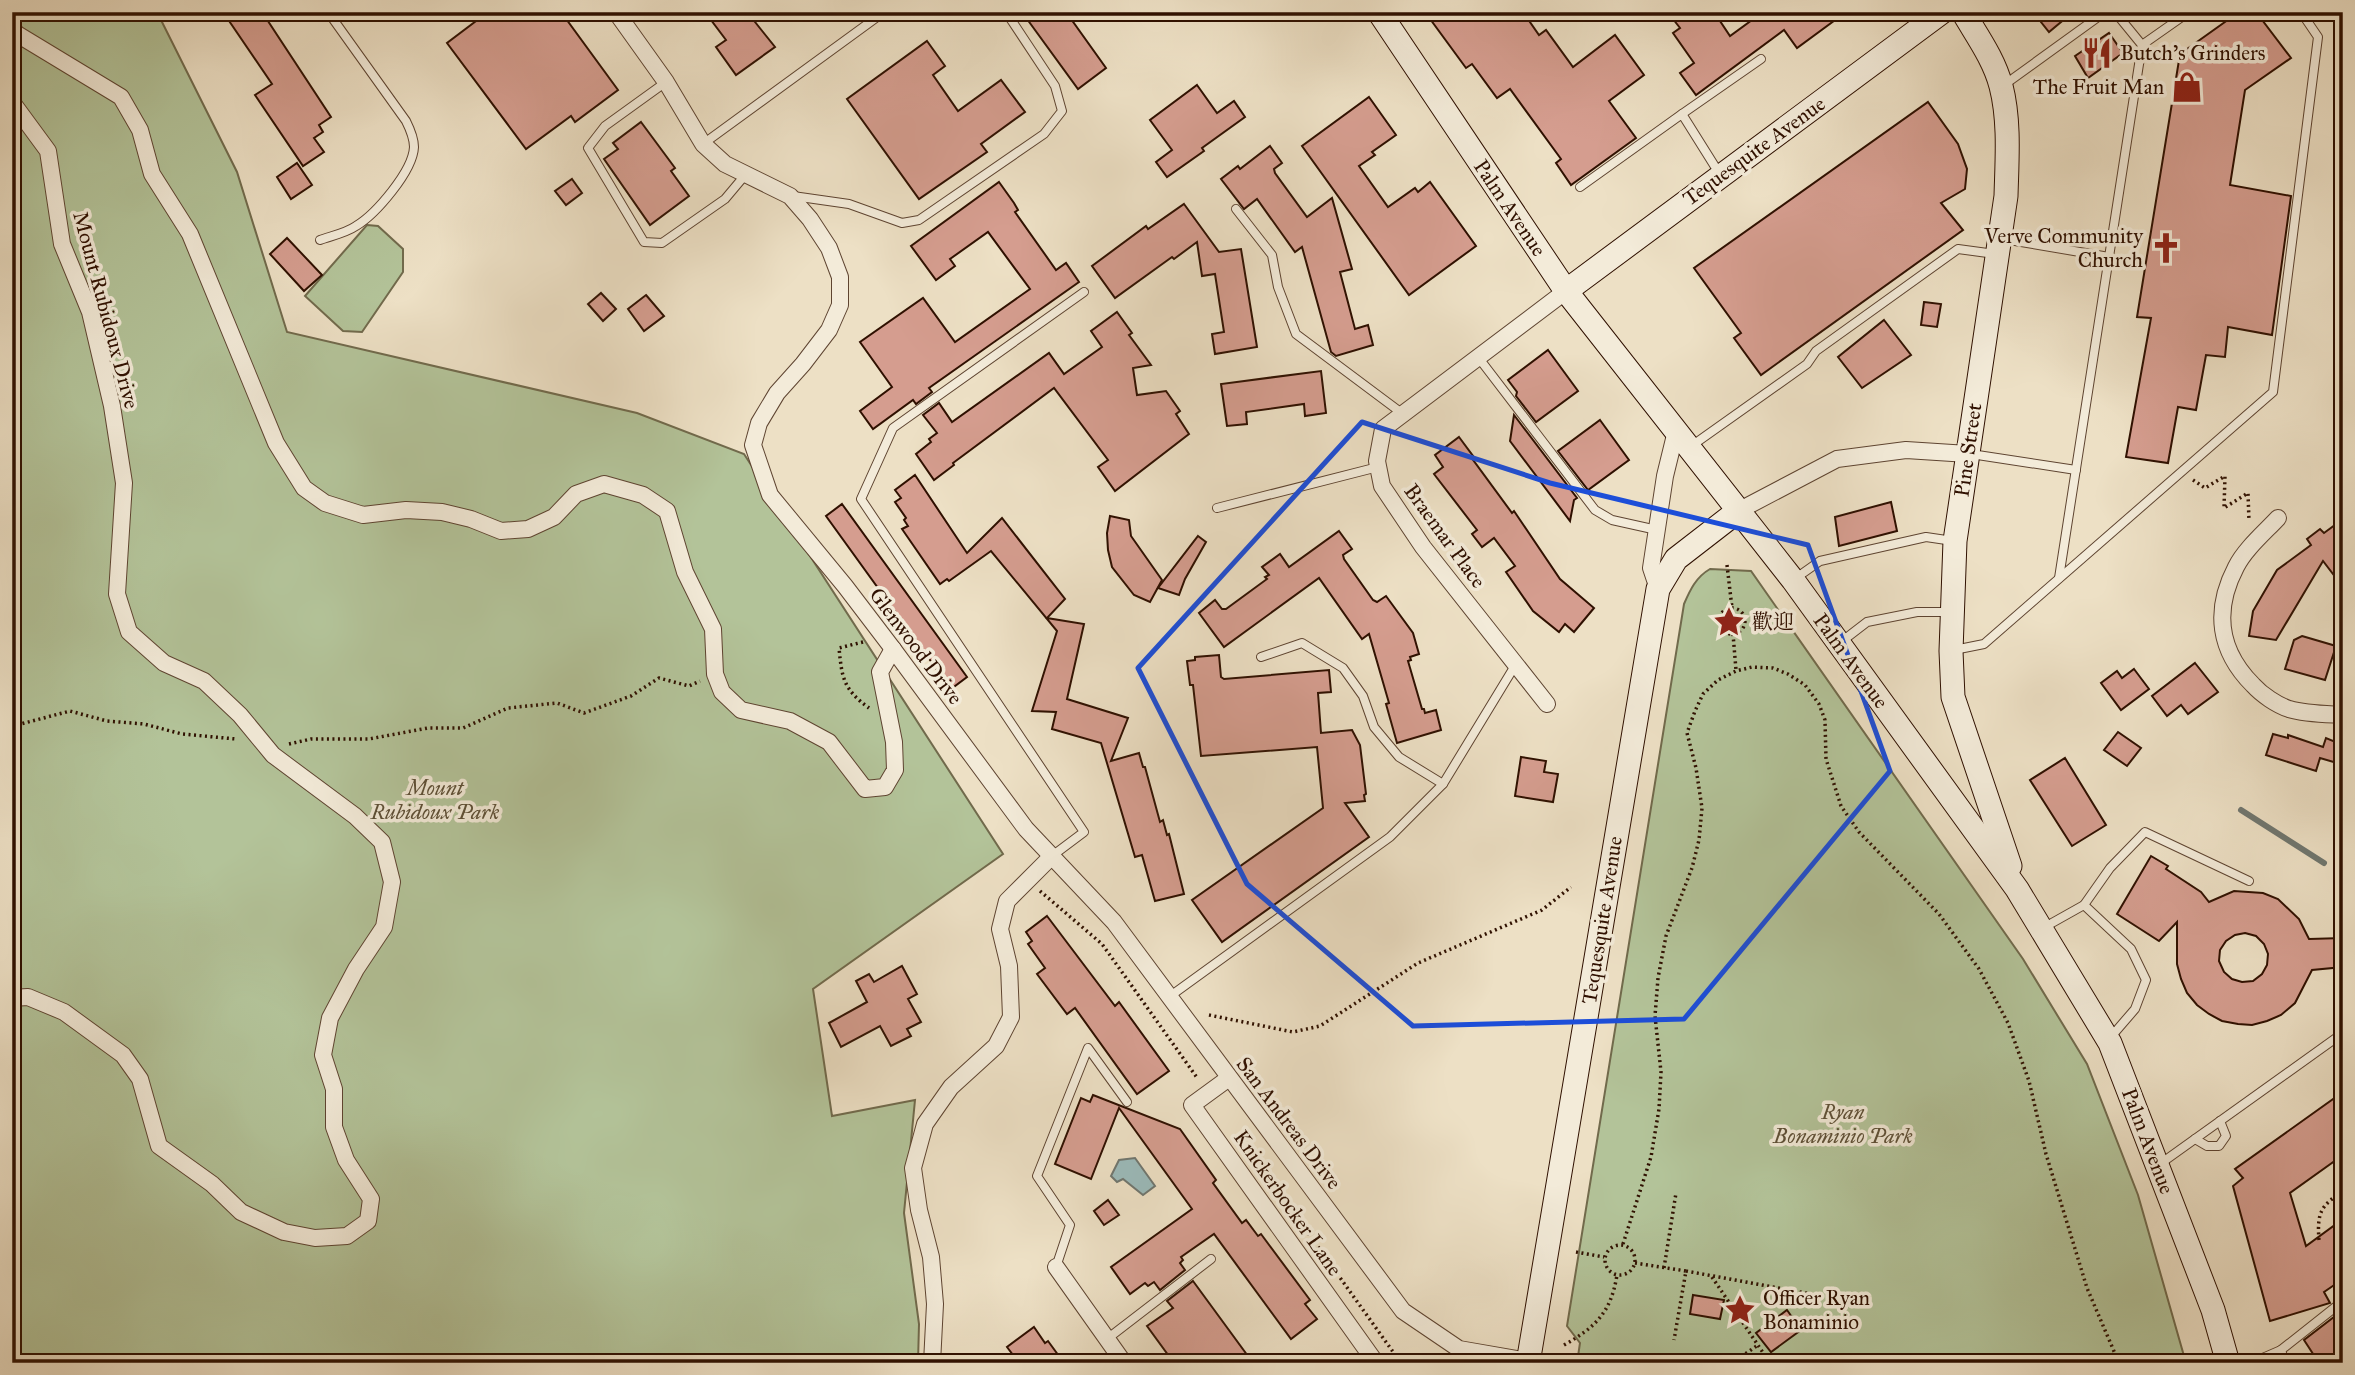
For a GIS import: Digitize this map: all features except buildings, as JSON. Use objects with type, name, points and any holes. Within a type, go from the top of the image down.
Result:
[{"type":"street","name":"Glenwood Drive","points":[[615,12],[666,82],[703,144],[725,164],[790,195],[829,248],[840,277],[840,305],[829,330],[777,393],[759,423],[753,445],[769,495],[845,586],[1026,829],[1052,856]]},
{"type":"street","name":"Palm Avenue","points":[[1379,12],[1566,291],[1793,580],[2017,889],[2108,1040],[2213,1310],[2228,1363]]},
{"type":"street","name":"Tequesquite Avenue","points":[[1566,291],[1942,12]]},
{"type":"street","name":"Pine Street","points":[[1964,12],[1992,61],[2001,87],[2007,142],[2006,196],[1955,541],[1951,651],[1953,696],[2017,889]]},
{"type":"street","points":[[12,28],[17,34],[121,97],[140,130],[152,174],[190,234],[276,443],[304,488],[325,503],[363,515],[406,510],[442,512],[471,519],[501,531],[528,530],[554,517],[576,494],[604,484],[643,495],[667,511],[685,572],[713,629],[715,674],[722,692],[741,710],[790,720],[830,742],[865,789],[885,787],[895,770],[894,742],[880,672],[893,649]]},
{"type":"street","name":"Mount Rubidoux Drive","points":[[12,102],[48,151],[62,244],[90,312],[112,406],[124,483],[117,594],[129,632],[164,663],[204,681],[240,715],[273,755],[355,816],[382,842],[392,882],[384,927],[356,970],[330,1018],[323,1055],[334,1089],[334,1127],[346,1160],[370,1199],[368,1221],[346,1236],[314,1238],[284,1233],[241,1212],[212,1184],[159,1146],[140,1079],[123,1055],[64,1012],[28,998],[12,998]]},
{"type":"street","name":"Braemar Place","points":[[1548,704],[1423,547],[1382,486],[1377,461],[1383,429],[1566,291]]},
{"type":"street","points":[[1658,589],[1651,568],[1665,476],[1683,439]]},
{"type":"street","points":[[1738,511],[1837,459],[1906,450],[1968,454]]},
{"type":"street","name":"Tequesquite Avenue","points":[[1531,1362],[1658,589],[1676,559],[1738,511]]},
{"type":"street","points":[[2278,517],[2237,566],[2222,602],[2222,625],[2227,649],[2241,673],[2260,693],[2287,709],[2343,715]]},
{"type":"street","points":[[932,1363],[934,1304],[931,1257],[919,1210],[913,1168],[925,1124],[951,1087],[996,1046],[1011,1017],[1009,966],[1000,929],[1007,901],[1052,856]]},
{"type":"street","name":"San Andreas Drive","points":[[1052,856],[1114,922],[1403,1311],[1459,1349],[1531,1362]]},
{"type":"street","name":"Knickerbocker Lane","points":[[1229,1078],[1192,1105],[1376,1363]]},
{"type":"street","points":[[1056,1267],[1124,1363]]},
{"type":"lane","points":[[320,240],[356,227],[375,209],[398,185],[414,148],[406,121],[328,12]]},
{"type":"lane","points":[[703,144],[884,12]]},
{"type":"lane","points":[[2001,87],[2105,12]]},
{"type":"lane","points":[[2115,12],[2142,45]]},
{"type":"lane","points":[[2059,579],[2142,45],[2189,12]]},
{"type":"lane","points":[[1951,651],[1984,644],[2273,391],[2319,37],[2301,12]]},
{"type":"lane","points":[[790,195],[849,204],[902,223],[919,220],[1044,134],[1062,111],[1055,86],[1008,13]]},
{"type":"lane","points":[[1580,187],[1761,59]]},
{"type":"lane","points":[[666,82],[605,125],[588,148],[644,242],[662,243],[725,199],[746,174]]},
{"type":"lane","points":[[1682,114],[1720,176]]},
{"type":"lane","points":[[1236,209],[1272,255],[1278,287],[1296,334],[1403,414]]},
{"type":"lane","points":[[1683,439],[1807,363],[1816,351],[1958,249],[1999,246],[2109,257]]},
{"type":"lane","points":[[1052,856],[1084,832],[862,499],[893,428],[1084,292]]},
{"type":"lane","points":[[1478,357],[1595,510],[1612,520],[1657,530]]},
{"type":"lane","points":[[1968,454],[2076,470]]},
{"type":"lane","points":[[1217,508],[1378,467]]},
{"type":"lane","points":[[1793,580],[1820,561],[1926,537],[1955,541]]},
{"type":"lane","points":[[1838,644],[1867,622],[1917,612],[1952,612]]},
{"type":"lane","points":[[1261,657],[1302,643],[1343,668],[1363,695],[1374,727],[1399,757],[1443,784]]},
{"type":"lane","points":[[1169,997],[1390,838],[1443,784],[1516,664]]},
{"type":"lane","points":[[2041,929],[2084,905],[2110,868],[2145,832],[2249,881]]},
{"type":"lane","points":[[2084,905],[2131,949],[2146,980],[2135,1009],[2108,1040]]},
{"type":"lane","points":[[2157,1166],[2343,1033]]},
{"type":"lane","points":[[1056,1267],[1070,1225],[1037,1176],[1088,1048],[1127,1102]]},
{"type":"lane","points":[[2195,1139],[2207,1146],[2219,1146],[2226,1136],[2220,1121]]},
{"type":"lane","points":[[1107,1339],[1211,1259]]},
{"type":"lane","points":[[2251,1363],[2281,1350],[2343,1301]]},
{"type":"lane","points":[[2281,1350],[2285,1363]]},
{"type":"path","points":[[2190,477],[2205,488],[2225,476],[2224,508],[2248,493],[2249,523]]},
{"type":"path","points":[[1727,565],[1732,608]]},
{"type":"path","points":[[1732,608],[1740,610],[1745,622],[1741,630],[1733,634],[1725,632],[1719,622],[1724,611],[1732,608]]},
{"type":"path","points":[[1733,634],[1736,671]]},
{"type":"path","points":[[863,642],[839,648],[843,680],[859,700],[873,711]]},
{"type":"path","points":[[1623,1244],[1651,1157],[1659,1109],[1661,1072],[1655,1016],[1658,978],[1666,936],[1692,868],[1699,840],[1702,808],[1687,733],[1703,694],[1718,680],[1752,667],[1773,668],[1805,685],[1819,704],[1825,720],[1826,759],[1841,806],[1859,832],[1939,914],[1979,969],[2008,1023],[2029,1081],[2046,1154],[2087,1288],[2119,1363]]},
{"type":"path","points":[[12,723],[17,725],[70,711],[107,721],[144,724],[182,734],[262,742],[286,744],[311,739],[369,739],[428,728],[463,729],[508,708],[557,703],[584,713],[631,696],[659,678],[689,686],[715,674]]},
{"type":"path","points":[[1209,1015],[1293,1032],[1320,1026],[1418,963],[1542,910],[1571,887]]},
{"type":"path","points":[[2319,1240],[2317,1220],[2322,1210],[2327,1201],[2343,1192]]},
{"type":"path","points":[[1664,1268],[1676,1193]]},
{"type":"path","points":[[1623,1244],[1633,1251],[1635,1263],[1629,1272],[1617,1275],[1606,1269],[1604,1257],[1612,1246],[1623,1244]]},
{"type":"path","points":[[1576,1252],[1604,1257]]},
{"type":"path","points":[[1635,1263],[1838,1299]]},
{"type":"path","points":[[1674,1340],[1686,1271]]},
{"type":"path","points":[[1564,1345],[1597,1323],[1607,1310],[1614,1295],[1617,1275]]},
{"type":"path","points":[[1711,1276],[1770,1363]]},
{"type":"path","points":[[1732,1363],[1758,1345]]},
{"type":"highlighted area","points":[[1362,422],[1550,483],[1808,545],[1890,771],[1684,1019],[1413,1026],[1247,884],[1138,668]]},
{"type":"green space","name":"Mount Rubidoux Park","points":[[12,12],[157,12],[237,172],[287,332],[637,413],[744,454],[1003,854],[813,989],[832,1116],[915,1100],[904,1213],[919,1324],[918,1363],[12,1363]]},
{"type":"green space","points":[[367,225],[378,226],[403,249],[403,272],[362,332],[343,331],[305,296]]},
{"type":"green space","name":"Ryan Bonaminio Park","points":[[1710,569],[1751,571],[2023,959],[2087,1064],[2138,1195],[2186,1363],[1577,1363],[1580,1343],[1567,1326],[1684,604],[1697,580]]},
{"type":"water","points":[[1135,1158],[1155,1186],[1143,1195],[1123,1179],[1117,1182],[1111,1176],[1119,1160]]},
{"type":"waterway","points":[[2241,810],[2324,863]]},
{"type":"place","name":"Butch's Grinders","points":[[2097,53]]},
{"type":"place","name":"The Fruit Man","points":[[2187,87]]},
{"type":"place","name":"Verve Community Church","points":[[2166,248]]},
{"type":"place","name":"歡迎","points":[[1729,622]]},
{"type":"place","name":"Officer Ryan Bonaminio","points":[[1740,1310]]}]
